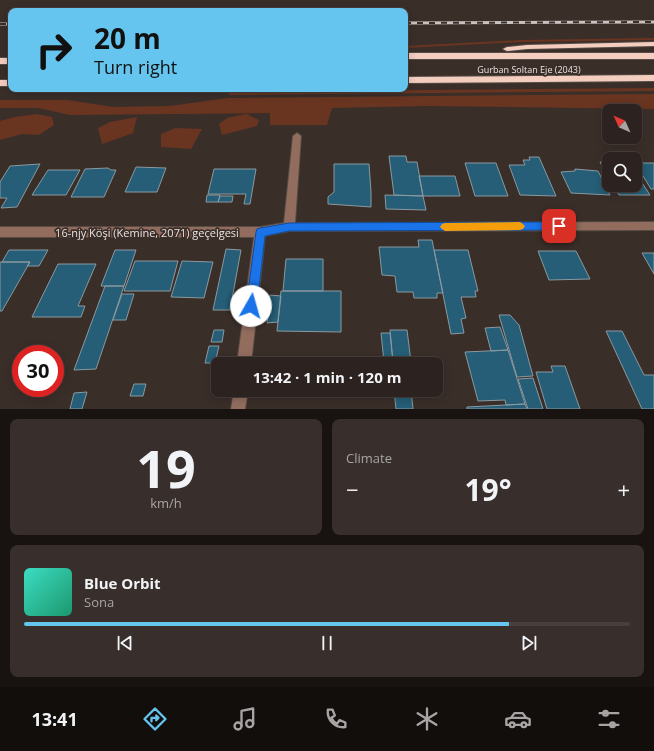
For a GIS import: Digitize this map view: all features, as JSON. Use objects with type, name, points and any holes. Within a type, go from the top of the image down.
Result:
[{"type":"highway","points":[[442,55],[527,47],[654,44]]},
{"type":"highway","name":"Gurban Soltan Eje (2043)","points":[[408,56],[654,56]]},
{"type":"highway","name":"Gurban Soltan Eje (2043)","points":[[408,80],[654,78]]},
{"type":"street","points":[[289,227],[297,136]]},
{"type":"street","name":"16-njy Köşi (Kemine, 2071) geçelgesi","points":[[0,232],[260,232],[289,227],[654,226]]},
{"type":"street","points":[[245,357],[260,232]]},
{"type":"street","points":[[238,409],[240,397]]},
{"type":"shaded area","points":[[654,38],[654,40],[522,42],[408,48],[408,46],[521,40]]},
{"type":"shaded area","points":[[654,88],[654,91],[229,95],[229,92],[408,92],[408,90]]},
{"type":"shaded area","points":[[654,94],[654,109],[642,109],[642,104],[602,104],[602,108],[427,106],[332,108],[327,125],[270,125],[270,113],[70,115],[38,108],[0,108],[0,100],[67,100],[114,107],[170,106],[228,98]]},
{"type":"shaded area","points":[[37,114],[52,117],[54,125],[39,135],[22,134],[0,140],[0,121]]},
{"type":"shaded area","points":[[246,114],[259,120],[257,126],[222,135],[219,124],[227,118]]},
{"type":"shaded area","points":[[137,117],[133,133],[102,144],[98,128],[110,122]]},
{"type":"shaded area","points":[[175,128],[202,129],[191,149],[161,147],[161,134]]},
{"type":"building","points":[[389,156],[406,156],[407,162],[417,162],[423,196],[394,195]]},
{"type":"building","points":[[529,157],[539,157],[556,196],[520,195],[509,165],[525,165],[523,160],[530,160]]},
{"type":"building","points":[[465,163],[496,163],[508,196],[475,196]]},
{"type":"building","points":[[642,163],[654,163],[654,189],[651,189],[642,174]]},
{"type":"building","points":[[40,164],[17,207],[1,208],[7,198],[0,198],[0,182],[10,166]]},
{"type":"building","points":[[334,164],[369,164],[371,207],[328,204],[328,197],[334,192]]},
{"type":"building","points":[[136,167],[166,168],[157,192],[125,192]]},
{"type":"building","points":[[108,168],[111,170],[116,170],[104,197],[71,197],[85,169]]},
{"type":"building","points":[[214,169],[256,169],[250,204],[244,204],[246,194],[208,194]]},
{"type":"building","points":[[575,169],[598,171],[602,179],[602,192],[608,192],[610,195],[571,193],[561,172],[575,171]]},
{"type":"building","points":[[48,170],[80,170],[66,195],[32,195]]},
{"type":"building","points":[[419,176],[455,176],[460,196],[423,196]]},
{"type":"building","points":[[642,183],[650,195],[619,195],[617,192],[642,192]]},
{"type":"building","points":[[207,195],[220,195],[218,202],[206,202]]},
{"type":"building","points":[[385,195],[423,196],[426,210],[386,209]]},
{"type":"building","points":[[220,196],[233,196],[232,202],[218,202]]},
{"type":"building","points":[[418,240],[432,240],[443,293],[437,293],[437,298],[414,298],[413,292],[397,292],[395,276],[382,275],[379,247],[419,247]]},
{"type":"building","points":[[226,249],[241,250],[230,310],[213,310]]},
{"type":"building","points":[[9,250],[48,250],[39,266],[27,266],[30,262],[2,262]]},
{"type":"building","points":[[115,250],[136,250],[124,286],[101,286]]},
{"type":"building","points":[[434,250],[468,250],[478,291],[475,291],[476,297],[461,297],[466,318],[461,319],[464,333],[451,334]]},
{"type":"building","points":[[538,251],[576,251],[590,279],[549,280]]},
{"type":"building","points":[[642,253],[654,253],[654,274]]},
{"type":"building","points":[[286,259],[323,259],[323,291],[283,291]]},
{"type":"building","points":[[135,261],[178,261],[170,291],[124,291]]},
{"type":"building","points":[[182,261],[213,262],[204,298],[171,297]]},
{"type":"building","points":[[0,262],[30,262],[2,311],[0,311]]},
{"type":"building","points":[[58,264],[96,264],[78,306],[85,306],[81,317],[32,317]]},
{"type":"building","points":[[105,286],[124,286],[96,369],[74,370]]},
{"type":"building","points":[[281,291],[341,291],[341,332],[277,331]]},
{"type":"building","points":[[122,294],[134,294],[126,320],[113,320]]},
{"type":"building","points":[[270,295],[281,296],[278,322],[267,323]]},
{"type":"building","points":[[499,315],[510,315],[519,325],[533,376],[517,377]]},
{"type":"building","points":[[500,327],[508,350],[491,351],[485,328]]},
{"type":"building","points":[[214,330],[224,330],[222,342],[211,342]]},
{"type":"building","points":[[390,330],[407,330],[410,357],[393,357]]},
{"type":"building","points":[[606,331],[622,331],[644,375],[654,375],[654,409],[642,409]]},
{"type":"building","points":[[381,333],[390,333],[392,357],[383,357]]},
{"type":"building","points":[[209,346],[219,346],[216,357],[211,357],[211,363],[205,363]]},
{"type":"building","points":[[508,350],[525,404],[506,405],[505,400],[478,401],[465,352]]},
{"type":"building","points":[[551,366],[565,366],[580,409],[547,409],[536,372],[553,372]]},
{"type":"building","points":[[533,378],[543,409],[528,409],[518,379]]},
{"type":"building","points":[[134,384],[146,384],[143,396],[130,396]]},
{"type":"building","points":[[87,392],[82,409],[70,409],[74,393]]},
{"type":"building","points":[[395,397],[412,397],[413,409],[396,409]]},
{"type":"building","points":[[525,404],[527,409],[467,409],[467,407]]},
{"type":"railway","points":[[408,23],[654,22]]},
{"type":"railway","points":[[0,24],[8,24]]},
{"type":"slow traffic","points":[[445,227],[520,226]]},
{"type":"route","points":[[251,306],[260,232],[289,227],[559,226]]}]
